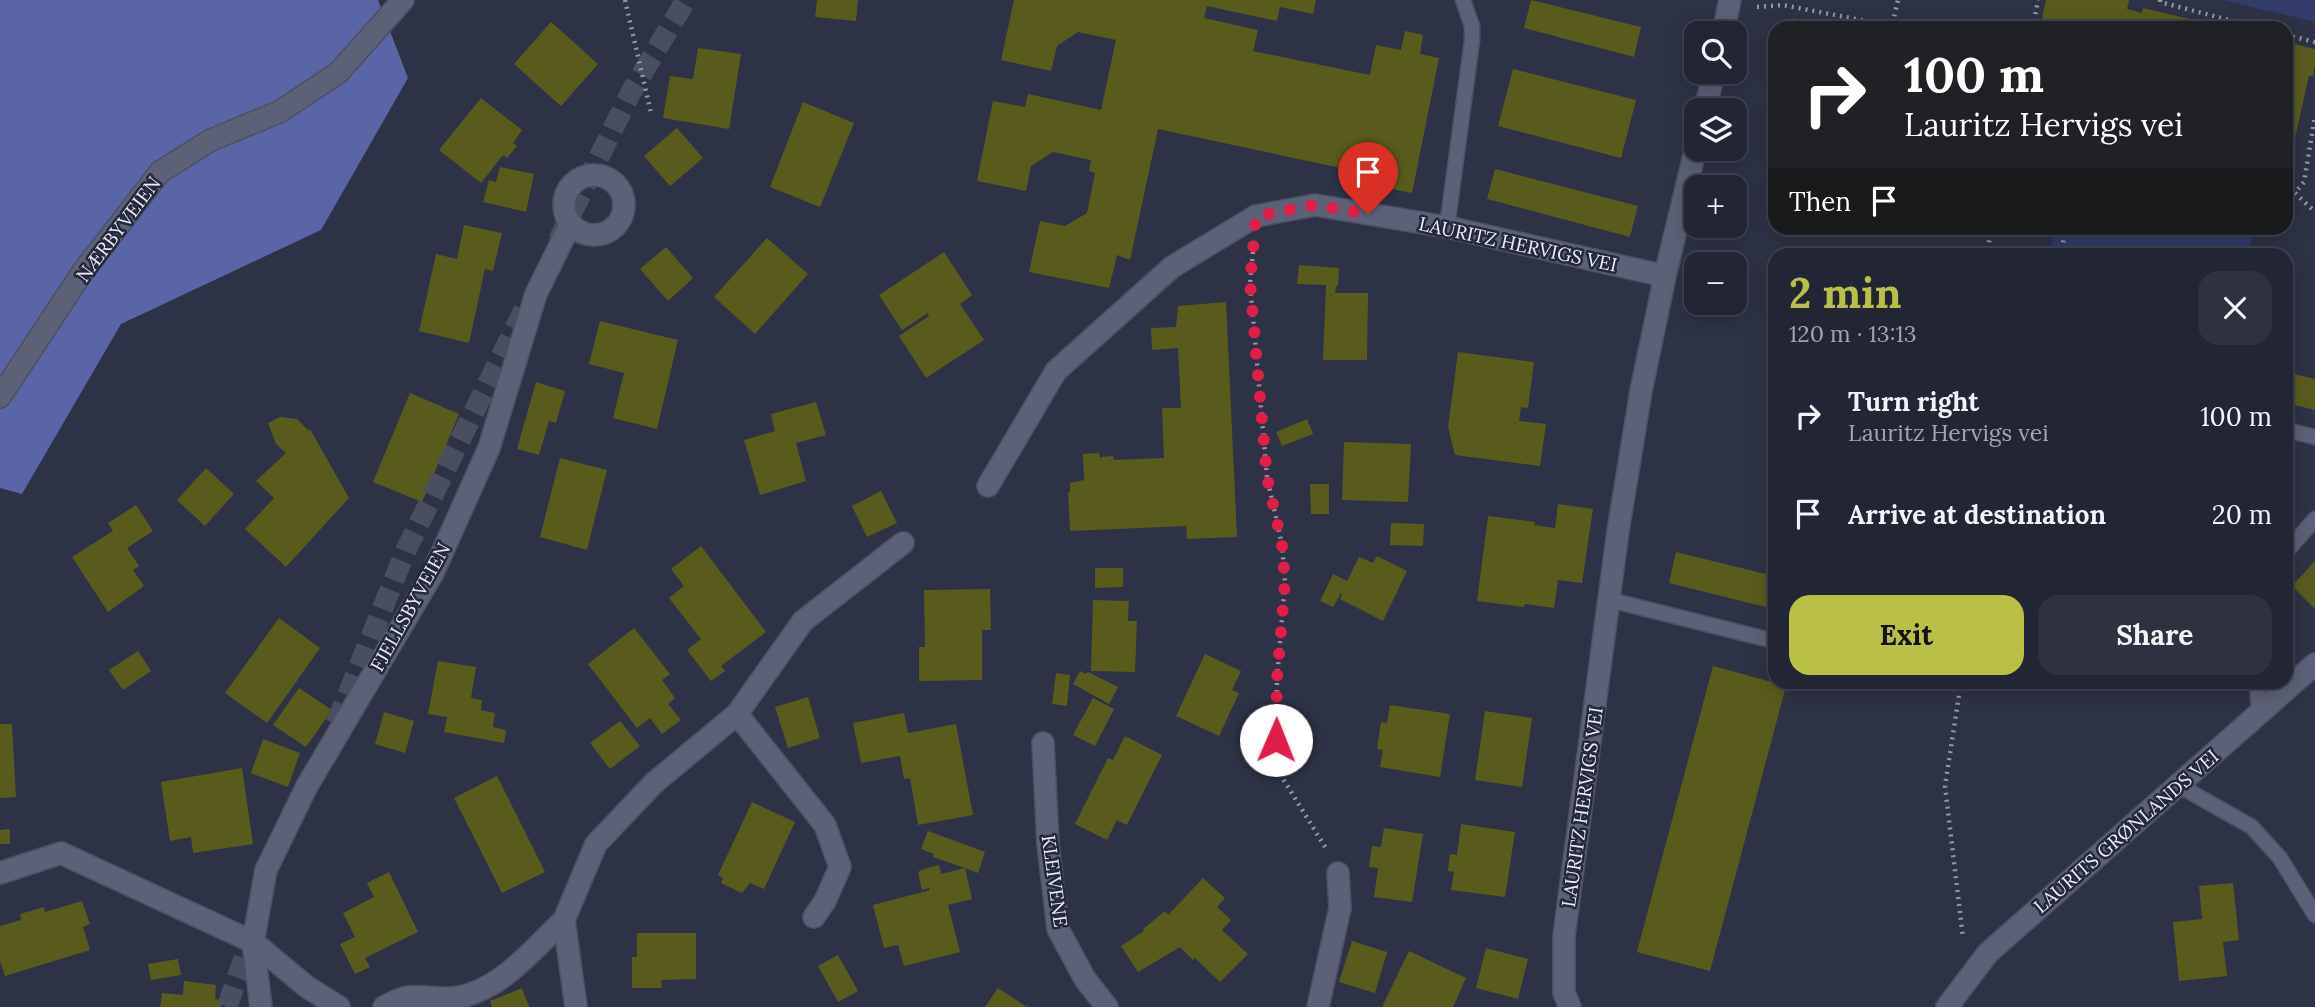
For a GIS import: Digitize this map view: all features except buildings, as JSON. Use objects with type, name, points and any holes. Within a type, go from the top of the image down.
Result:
[{"type":"street","name":"NÆRBYVEIEN","points":[[0,397],[82,273],[160,172],[211,141],[279,113],[338,73],[403,0]]},
{"type":"street","name":"LAURITZ HERVIGS VEI","points":[[1570,1007],[1564,993],[1564,936],[1610,600],[1641,391],[1693,161]]},
{"type":"street","name":"LAURITZ HERVIGS VEI","points":[[988,485],[1056,371],[1172,267],[1256,216],[1315,205],[1447,227],[1665,276]]},
{"type":"street","name":"FJELLSBYVEIEN","points":[[261,1007],[253,942],[266,870],[307,786],[433,573],[489,448],[536,294],[570,225]]},
{"type":"street","points":[[384,1007],[404,998],[458,998],[477,992],[507,974],[564,920],[596,844],[654,783],[737,714],[803,621],[903,543]]},
{"type":"street","name":"LAURITS GRØNLANDS VEI","points":[[2293,683],[2315,664]]},
{"type":"street","name":"LAURITS GRØNLANDS VEI","points":[[1947,1007],[1987,953],[2286,689]]},
{"type":"street","points":[[737,714],[825,825],[839,867],[825,901],[814,917]]},
{"type":"street","name":"KLEIVENE","points":[[1043,743],[1048,844],[1058,929],[1085,979],[1107,1007]]},
{"type":"street","points":[[0,873],[61,853],[253,942],[307,986],[339,1007]]},
{"type":"street","points":[[1318,1007],[1340,908],[1338,873]]},
{"type":"street","points":[[564,920],[576,1007]]},
{"type":"lane","points":[[1447,227],[1472,41],[1472,26],[1463,0]]},
{"type":"lane","points":[[2293,432],[2315,437]]},
{"type":"lane","points":[[2293,544],[2315,519]]},
{"type":"lane","points":[[1610,600],[1768,640]]},
{"type":"lane","points":[[2257,689],[2259,713]]},
{"type":"lane","points":[[2178,785],[2252,827],[2280,858],[2315,915]]},
{"type":"path","points":[[625,0],[651,113]]},
{"type":"path","points":[[1893,21],[1898,0]]},
{"type":"path","points":[[2034,21],[2038,0]]},
{"type":"path","points":[[2161,0],[2160,2],[2233,21]]},
{"type":"path","points":[[1729,5],[1783,5],[1866,21]]},
{"type":"path","points":[[2293,37],[2315,43]]},
{"type":"path","points":[[2315,116],[2304,181],[2295,193],[2315,212]]},
{"type":"path","points":[[1256,216],[1250,283],[1252,309],[1267,477],[1282,545],[1285,582],[1277,679],[1276,740],[1280,774],[1319,835],[1338,873]]},
{"type":"path","points":[[1960,689],[1945,786],[1963,938],[1973,944]]},
{"type":"shaded area","points":[[0,0],[378,0],[408,78],[321,230],[121,324],[22,494],[0,488]]},
{"type":"shaded area","points":[[2222,0],[2315,0],[2315,22]]},
{"type":"shaded area","points":[[2054,235],[2252,235],[2250,248],[2051,248]]},
{"type":"tunnel","points":[[558,241],[631,92],[686,0]]},
{"type":"tunnel","points":[[336,724],[406,550],[525,308]]},
{"type":"tunnel","points":[[227,1007],[254,929]]},
{"type":"route","points":[[1276,740],[1277,679],[1285,582],[1282,545],[1267,477],[1250,283],[1256,216],[1315,205],[1368,214]]}]
